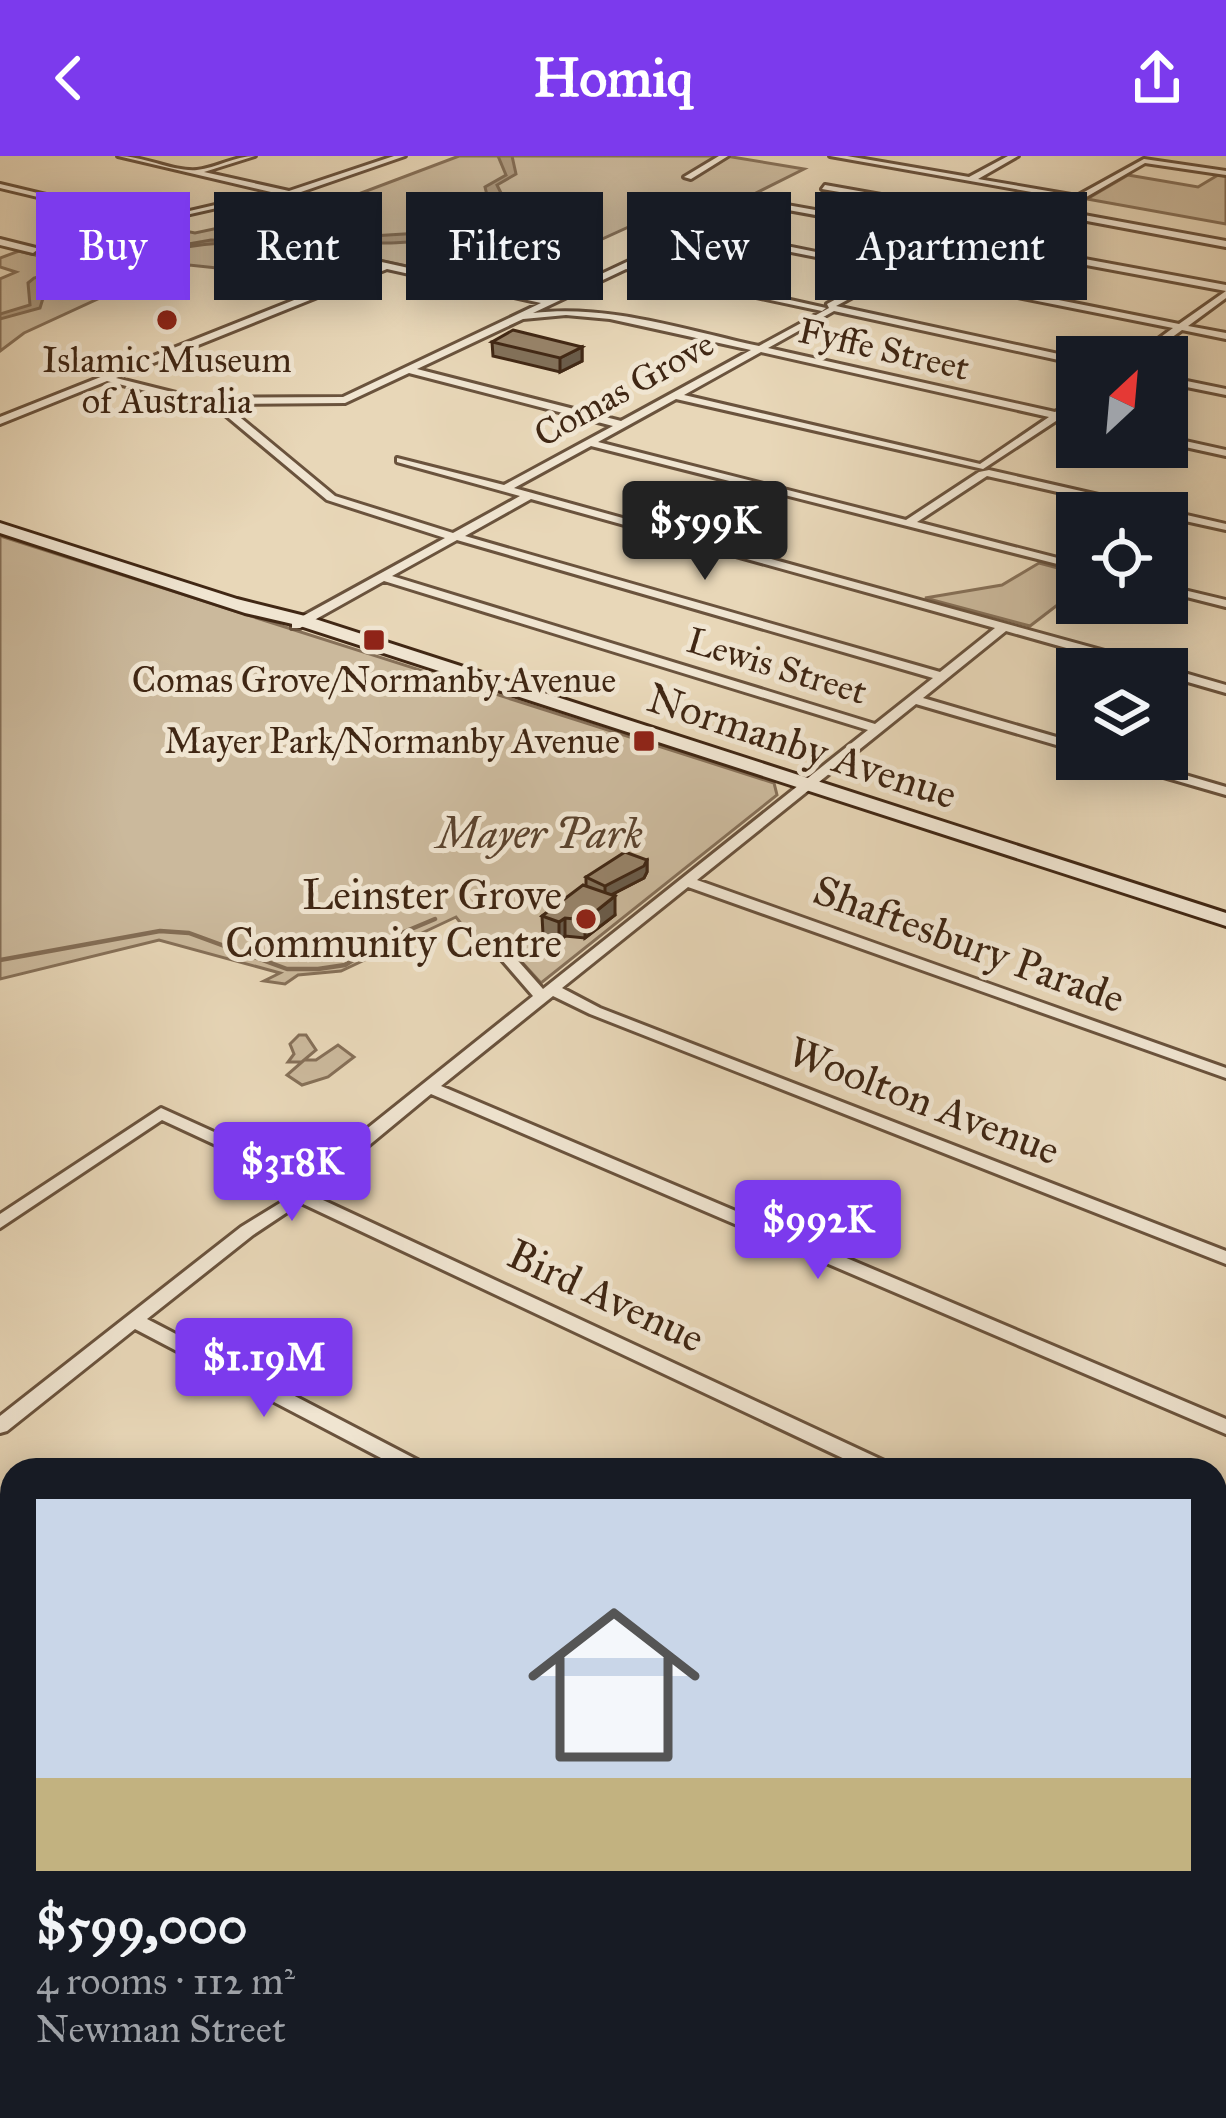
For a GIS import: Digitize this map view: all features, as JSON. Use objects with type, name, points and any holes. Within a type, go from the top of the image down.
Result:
[{"type":"main road","name":"Normanby Avenue","points":[[0,528],[1226,920]]},
{"type":"street","points":[[122,156],[283,192]]},
{"type":"street","points":[[196,172],[251,156]]},
{"type":"street","points":[[290,192],[401,156]]},
{"type":"street","points":[[688,178],[724,156]]},
{"type":"street","points":[[834,156],[1041,192]]},
{"type":"street","points":[[869,162],[882,156]]},
{"type":"street","points":[[970,180],[1014,156]]},
{"type":"street","points":[[1086,192],[1140,159],[1226,173]]},
{"type":"street","points":[[835,178],[822,188],[847,192]]},
{"type":"street","points":[[0,186],[36,195]]},
{"type":"street","points":[[791,202],[804,196]]},
{"type":"street","points":[[1087,218],[1226,244]]},
{"type":"street","points":[[0,242],[33,250]]},
{"type":"street","points":[[1087,261],[1226,291]]},
{"type":"street","points":[[382,265],[546,302]]},
{"type":"street","points":[[603,275],[627,265]]},
{"type":"street","points":[[0,421],[386,266]]},
{"type":"street","points":[[624,266],[1056,357]]},
{"type":"street","points":[[1168,336],[1226,291]]},
{"type":"street","points":[[105,378],[185,400],[340,401],[550,300]]},
{"type":"street","points":[[581,300],[610,316]]},
{"type":"street","name":"Comas Grove","points":[[300,623],[454,536],[590,443],[844,300]]},
{"type":"street","points":[[1045,300],[1226,336]]},
{"type":"street","name":"Fyffe Street","points":[[505,323],[554,313],[610,316],[1056,416]]},
{"type":"street","points":[[409,370],[623,425]]},
{"type":"street","points":[[1188,384],[1226,392]]},
{"type":"street","points":[[675,396],[1226,527]]},
{"type":"street","points":[[216,402],[331,497],[942,677]]},
{"type":"street","points":[[228,414],[236,402]]},
{"type":"street","points":[[908,524],[1056,417]]},
{"type":"street","points":[[590,443],[1056,561]]},
{"type":"street","points":[[1188,445],[1226,453]]},
{"type":"street","points":[[401,460],[1080,648]]},
{"type":"street","name":"Lewis Street","points":[[382,577],[879,729]]},
{"type":"street","points":[[1188,594],[1226,604]]},
{"type":"street","points":[[0,1426],[548,995],[1004,627]]},
{"type":"street","points":[[1188,678],[1226,689]]},
{"type":"street","points":[[914,699],[1056,741]]},
{"type":"street","points":[[1188,780],[1226,791]]},
{"type":"street","name":"Shaftesbury Parade","points":[[688,882],[1226,1073]]},
{"type":"street","points":[[500,949],[548,995]]},
{"type":"street","name":"Woolton Avenue","points":[[548,995],[1226,1258]]},
{"type":"street","points":[[431,1088],[1226,1427]]},
{"type":"street","name":"Bird Avenue","points":[[0,1222],[160,1113],[301,1190],[861,1458]]},
{"type":"street","points":[[134,1320],[397,1458]]},
{"type":"green space","points":[[459,156],[726,156],[804,169],[758,192],[627,192],[627,228],[603,239],[603,192],[406,192],[406,266],[382,261],[382,192],[364,192]]},
{"type":"green space","points":[[1128,175],[1198,187],[1218,175],[1226,176],[1226,224],[1087,199]]},
{"type":"green space","points":[[214,229],[214,268],[190,265],[190,232]]},
{"type":"green space","points":[[19,251],[36,255],[36,300],[96,300],[24,333],[0,351],[0,279],[16,272],[0,267],[0,258]]},
{"type":"green space","name":"Mayer Park","points":[[0,536],[774,783],[777,795],[541,983],[508,947],[484,953],[456,917],[341,971],[298,975],[285,984],[264,981],[280,973],[159,940],[0,979]]},
{"type":"green space","points":[[1039,563],[1056,567],[1056,606],[1030,626],[925,598],[1002,585]]},
{"type":"green space","points":[[306,1035],[316,1050],[304,1060],[316,1060],[338,1045],[354,1057],[328,1077],[302,1085],[287,1075],[302,1062],[288,1062],[294,1054],[290,1044]]},
{"type":"shaded area","points":[[498,156],[512,156],[516,174],[497,185],[500,192],[486,192],[485,187],[506,175]]},
{"type":"shaded area","points":[[406,234],[406,242],[382,243],[382,235]]},
{"type":"shaded area","points":[[34,278],[36,300],[42,300],[40,308],[0,319],[0,314],[30,305],[28,283]]},
{"type":"building","points":[[513,330],[582,347],[560,358],[492,342]]},
{"type":"building","points":[[625,852],[647,860],[644,866],[605,886],[586,877]]},
{"type":"building","points":[[583,885],[615,896],[585,920],[559,922],[542,916]]},
{"type":"waterway","points":[[0,960],[160,931],[189,933],[287,969],[318,969],[345,965],[385,940],[435,919]]},
{"type":"place","name":"Islamic Museum of Australia","points":[[167,320]]},
{"type":"place","name":"Comas Grove/Normanby Avenue","points":[[374,640]]},
{"type":"place","name":"Mayer Park/Normanby Avenue","points":[[644,741]]},
{"type":"place","name":"Leinster Grove Community Centre","points":[[586,919]]}]
